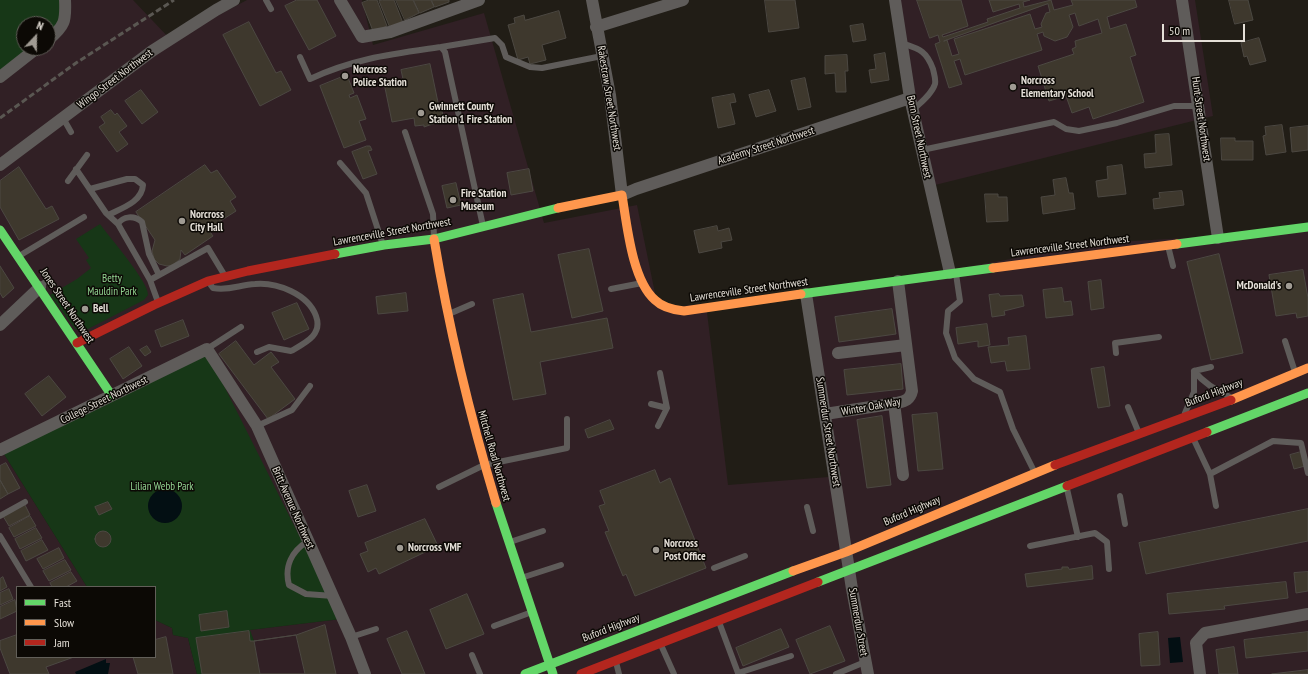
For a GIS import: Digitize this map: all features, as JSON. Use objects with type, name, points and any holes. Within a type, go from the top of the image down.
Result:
[{"type":"street","points":[[56,33],[63,25],[65,16],[65,0]]},
{"type":"street","name":"Wingo Street Northwest","points":[[0,165],[152,51],[234,0]]},
{"type":"street","points":[[340,0],[362,37],[390,32],[479,0]]},
{"type":"street","name":"Rakestraw Street Northwest","points":[[592,0],[610,95],[622,195]]},
{"type":"street","points":[[596,27],[683,0]]},
{"type":"street","name":"Born Street Northwest","points":[[895,0],[910,98],[953,273]]},
{"type":"street","name":"Hunt Street Northwest","points":[[1182,0],[1218,238]]},
{"type":"street","points":[[0,77],[27,56]]},
{"type":"street","name":"Academy Street Northwest","points":[[622,195],[636,189],[910,98]]},
{"type":"street","name":"Lawrenceville Street Northwest","points":[[77,343],[158,303],[208,281],[248,271],[384,245],[434,239],[579,202],[622,195],[628,229],[643,283],[656,301],[666,307],[684,311],[953,273],[1218,238],[1308,228]]},
{"type":"street","name":"Jones Street Northwest","points":[[0,230],[19,256],[44,283],[77,343],[112,396]]},
{"type":"street","name":"Mitchell Road Northwest","points":[[434,239],[446,315],[464,391],[484,465],[519,579],[553,674]]},
{"type":"street","name":"Winter Oak Way","points":[[825,414],[905,401],[911,396],[898,281]]},
{"type":"street","points":[[0,325],[44,283]]},
{"type":"street","name":"Summerdur Street Northwest","points":[[806,294],[849,570]]},
{"type":"street","points":[[838,352],[906,345]]},
{"type":"street","name":"College Street Northwest","points":[[0,450],[207,349]]},
{"type":"street","name":"Britt Avenue Northwest","points":[[207,349],[257,426],[366,674]]},
{"type":"street","name":"Buford Highway","points":[[581,674],[1193,437],[1209,419],[1234,399],[1308,368]]},
{"type":"street","name":"Buford Highway","points":[[525,674],[846,552],[1035,473],[1139,433],[1184,417],[1209,419],[1308,393]]},
{"type":"street","points":[[894,403],[903,475]]},
{"type":"street","name":"Summerdur Street","points":[[849,570],[866,668]]},
{"type":"street","points":[[1200,674],[1196,643],[1205,633],[1308,614]]},
{"type":"lane","points":[[266,0],[271,9]]},
{"type":"lane","points":[[300,57],[310,79],[335,67],[363,59],[495,38],[502,45],[506,57],[530,67],[542,68],[602,56]]},
{"type":"lane","points":[[901,43],[924,51],[928,56],[935,76],[935,84],[932,90],[913,110]]},
{"type":"lane","points":[[442,47],[445,52],[484,227]]},
{"type":"lane","points":[[922,150],[1054,122],[1066,129],[1079,131],[1117,123],[1174,106],[1199,106]]},
{"type":"lane","points":[[62,118],[71,132]]},
{"type":"lane","points":[[404,132],[433,214],[434,239]]},
{"type":"lane","points":[[68,181],[87,155]]},
{"type":"lane","points":[[340,163],[366,193],[384,245]]},
{"type":"lane","points":[[76,170],[108,215],[118,224],[150,280],[158,303]]},
{"type":"lane","points":[[90,189],[127,179],[135,179],[143,185],[142,193],[138,199],[108,215]]},
{"type":"lane","points":[[118,224],[120,220],[131,216],[138,218],[142,222],[149,254],[158,275]]},
{"type":"lane","points":[[19,256],[84,217]]},
{"type":"lane","points":[[1168,245],[1173,266]]},
{"type":"lane","points":[[150,280],[208,248],[226,277]]},
{"type":"lane","points":[[953,273],[960,301],[948,311],[946,333],[955,358],[974,379],[1000,392],[1013,429],[1035,473]]},
{"type":"lane","points":[[208,281],[213,288],[224,290],[256,283],[284,288],[299,295],[312,306],[317,318],[318,330],[312,338],[291,351],[270,347],[257,352]]},
{"type":"lane","points":[[611,289],[643,283]]},
{"type":"lane","points":[[446,315],[472,304]]},
{"type":"lane","points":[[207,349],[241,327]]},
{"type":"lane","points":[[1116,353],[1115,343],[1159,337]]},
{"type":"lane","points":[[1285,341],[1296,373]]},
{"type":"lane","points":[[1194,371],[1211,367]]},
{"type":"lane","points":[[1194,371],[1199,377],[1220,392],[1234,399]]},
{"type":"lane","points":[[1184,417],[1194,392],[1194,371]]},
{"type":"lane","points":[[658,426],[667,408],[660,373]]},
{"type":"lane","points":[[257,426],[292,410],[310,386]]},
{"type":"lane","points":[[652,404],[667,408]]},
{"type":"lane","points":[[1128,406],[1139,433]]},
{"type":"lane","points":[[439,487],[484,465],[567,448],[567,419]]},
{"type":"lane","points":[[1193,437],[1210,474],[1216,506]]},
{"type":"lane","points":[[1210,474],[1274,441],[1301,443],[1308,473]]},
{"type":"lane","points":[[1066,485],[1078,536]]},
{"type":"lane","points":[[1120,496],[1125,524]]},
{"type":"lane","points":[[0,516],[25,502]]},
{"type":"lane","points":[[807,507],[813,531]]},
{"type":"lane","points":[[508,542],[543,531]]},
{"type":"lane","points":[[1030,546],[1095,533],[1107,542],[1108,569]]},
{"type":"lane","points":[[0,536],[30,586]]},
{"type":"lane","points":[[308,541],[297,548],[291,559],[287,576],[289,584],[306,594],[333,596]]},
{"type":"lane","points":[[714,568],[745,556]]},
{"type":"lane","points":[[519,579],[561,565]]},
{"type":"lane","points":[[494,626],[532,612]]},
{"type":"lane","points":[[719,621],[738,673],[791,656]]},
{"type":"lane","points":[[351,637],[376,629]]},
{"type":"lane","points":[[660,644],[674,674]]},
{"type":"lane","points":[[472,655],[480,674]]},
{"type":"lane","points":[[616,661],[619,674]]},
{"type":"lane","points":[[836,674],[866,668]]},
{"type":"shaded area","points":[[17,0],[133,0],[171,40],[247,0],[362,0],[373,45],[484,13],[544,223],[637,205],[658,308],[706,304],[728,485],[841,476],[804,296],[1100,243],[1269,233],[1308,227],[1308,674],[259,674],[254,641],[249,630],[341,619],[4,454],[86,586],[16,586],[16,658],[156,658],[156,620],[172,628],[173,635],[188,638],[197,674],[0,674],[0,17]]},
{"type":"shaded area","points":[[899,0],[1195,0],[1213,116],[935,185],[910,72]]},
{"type":"shaded area","points":[[165,489],[177,494],[182,506],[177,518],[165,523],[153,518],[148,506],[153,494]]},
{"type":"shaded area","points":[[1180,637],[1183,662],[1170,663],[1168,638]]},
{"type":"shaded area","points":[[106,659],[106,663],[110,663],[108,674],[76,674],[75,672]]},
{"type":"green space","points":[[0,0],[65,0],[65,16],[56,29],[56,16],[16,16],[16,56],[27,56],[0,77]]},
{"type":"green space","name":"Betty Mauldin Park","points":[[100,224],[136,270],[147,289],[148,295],[144,300],[88,329],[80,331],[75,329],[50,295],[77,279],[91,268],[86,260],[89,258],[76,239]]},
{"type":"green space","name":"Lilian Webb Park","points":[[207,352],[341,619],[250,630],[254,641],[259,674],[197,674],[188,638],[173,635],[172,628],[156,620],[156,586],[86,586],[4,454]]},
{"type":"building","points":[[297,0],[317,0],[336,36],[309,50],[285,6]]},
{"type":"building","points":[[369,0],[377,0],[387,26],[373,31],[362,3]]},
{"type":"building","points":[[394,0],[403,23],[390,28],[379,1]]},
{"type":"building","points":[[396,0],[413,0],[419,13],[405,20]]},
{"type":"building","points":[[414,0],[431,0],[434,7],[420,13]]},
{"type":"building","points":[[432,0],[449,0],[449,2],[435,7]]},
{"type":"building","points":[[765,0],[795,0],[799,28],[769,32]]},
{"type":"building","points":[[917,0],[961,0],[968,26],[942,35],[943,37],[988,22],[987,19],[1020,8],[1019,4],[993,12],[989,0],[1030,0],[1023,2],[1024,7],[1051,0],[1054,10],[1073,5],[1071,0],[1135,0],[1137,7],[1107,17],[1110,29],[1126,24],[1136,55],[1130,57],[1144,102],[1093,119],[1089,107],[1072,113],[1066,96],[1049,101],[1038,66],[1074,54],[1072,49],[1076,47],[1075,41],[1102,33],[1098,19],[1079,26],[1075,13],[1069,15],[1073,27],[1067,37],[1055,41],[1044,36],[1043,32],[1037,34],[1042,50],[965,75],[960,59],[954,61],[962,84],[949,88],[935,44],[940,42],[938,35],[930,38]],"holes":[[[1048,4],[1050,12],[1046,13],[1041,24],[1042,27],[1035,29],[1030,14],[954,39],[959,54],[952,56],[947,40],[944,41]]]},
{"type":"building","points":[[1229,0],[1248,0],[1253,20],[1235,24]]},
{"type":"building","points":[[559,11],[566,38],[542,45],[546,60],[530,64],[528,57],[518,60],[508,25],[515,23],[514,18],[524,15],[525,20]]},
{"type":"building","points":[[249,22],[276,73],[281,71],[291,90],[260,106],[223,35]]},
{"type":"building","points":[[863,24],[866,40],[853,42],[850,26]]},
{"type":"building","points":[[1259,38],[1266,61],[1250,65],[1247,56],[1244,57],[1241,43]]},
{"type":"building","points":[[885,53],[889,80],[871,83],[869,70],[876,69],[874,55]]},
{"type":"building","points":[[847,55],[848,71],[845,71],[846,92],[836,92],[835,73],[825,74],[825,56]]},
{"type":"building","points":[[430,64],[440,112],[442,111],[444,120],[424,127],[424,125],[415,126],[414,118],[392,122],[384,83],[403,79],[401,70]]},
{"type":"building","points":[[347,75],[354,93],[349,95],[350,98],[357,95],[366,119],[359,121],[366,140],[344,148],[320,86]]},
{"type":"building","points":[[805,78],[811,107],[798,110],[791,81]]},
{"type":"building","points":[[141,90],[158,112],[142,124],[125,101]]},
{"type":"building","points":[[769,90],[776,111],[756,117],[749,95]]},
{"type":"building","points":[[734,94],[736,102],[730,103],[735,124],[718,128],[712,98]]},
{"type":"building","points":[[111,110],[115,115],[117,113],[127,126],[119,132],[128,144],[117,152],[99,127],[105,123],[101,117]]},
{"type":"building","points":[[1282,125],[1286,152],[1266,155],[1263,136],[1266,135],[1265,127]]},
{"type":"building","points":[[1308,126],[1308,150],[1292,152],[1290,128]]},
{"type":"building","points":[[1169,134],[1172,165],[1145,168],[1144,154],[1156,153],[1155,135]]},
{"type":"building","points":[[1221,138],[1235,138],[1235,141],[1253,141],[1253,160],[1222,160]]},
{"type":"building","points":[[370,146],[372,150],[368,151],[377,174],[363,179],[352,152]]},
{"type":"building","name":"Norcross City Hall","points":[[205,165],[211,173],[217,170],[236,197],[230,201],[236,211],[208,229],[213,236],[185,255],[181,250],[180,259],[173,265],[167,266],[159,264],[154,259],[152,251],[155,240],[136,212]]},
{"type":"building","points":[[1122,165],[1126,194],[1098,197],[1096,181],[1108,179],[1107,167]]},
{"type":"building","points":[[19,167],[46,209],[52,206],[59,219],[19,240],[0,207],[0,181]]},
{"type":"building","points":[[529,169],[533,191],[511,195],[507,173]]},
{"type":"building","points":[[1066,178],[1069,193],[1073,193],[1075,209],[1043,214],[1041,197],[1055,195],[1053,180]]},
{"type":"building","points":[[456,183],[461,205],[447,208],[442,186]]},
{"type":"building","points":[[1182,191],[1184,205],[1154,209],[1153,199],[1160,198],[1159,193]]},
{"type":"building","points":[[985,194],[998,194],[998,197],[1007,197],[1008,221],[987,222]]},
{"type":"building","points":[[717,226],[718,231],[729,228],[732,240],[721,242],[722,248],[699,253],[694,231]]},
{"type":"building","points":[[589,249],[603,311],[572,318],[558,255]]},
{"type":"building","points":[[1219,254],[1243,353],[1211,360],[1187,262]]},
{"type":"building","points":[[0,266],[14,288],[3,298],[0,293]]},
{"type":"building","name":"McDonald's","points":[[1303,270],[1308,298],[1308,316],[1297,318],[1296,313],[1276,316],[1269,275]]},
{"type":"building","points":[[1101,280],[1104,308],[1091,310],[1088,282]]},
{"type":"building","points":[[1062,288],[1064,302],[1071,301],[1073,315],[1046,318],[1043,290]]},
{"type":"building","points":[[406,293],[408,311],[378,314],[376,297]]},
{"type":"building","points":[[523,294],[531,332],[607,318],[613,348],[540,362],[546,394],[513,400],[493,300]]},
{"type":"building","points":[[999,294],[1000,296],[1022,295],[1024,306],[1004,311],[1005,315],[992,317],[989,295]]},
{"type":"building","points":[[297,303],[309,329],[284,340],[272,313]]},
{"type":"building","points":[[892,309],[896,334],[839,342],[835,317]]},
{"type":"building","points":[[183,320],[189,336],[161,347],[155,331]]},
{"type":"building","points":[[987,324],[990,345],[978,347],[978,341],[958,344],[956,328]]},
{"type":"building","points":[[1026,336],[1030,369],[1007,371],[1005,361],[991,363],[988,347],[1009,345],[1008,338]]},
{"type":"building","points":[[236,341],[254,365],[271,352],[279,362],[271,367],[295,399],[268,419],[219,354]]},
{"type":"building","points":[[147,346],[151,352],[145,356],[140,350]]},
{"type":"building","points":[[129,347],[142,366],[123,379],[110,359]]},
{"type":"building","points":[[901,364],[903,389],[847,395],[844,370]]},
{"type":"building","points":[[1104,367],[1110,406],[1098,408],[1091,369]]},
{"type":"building","points":[[49,376],[66,397],[42,416],[25,394]]},
{"type":"building","points":[[937,413],[943,469],[918,471],[912,415]]},
{"type":"building","points":[[882,416],[891,485],[867,488],[857,420]]},
{"type":"building","points":[[610,420],[614,429],[588,438],[585,430]]},
{"type":"building","points":[[1301,452],[1305,466],[1294,469],[1290,455]]},
{"type":"building","points":[[6,463],[20,488],[8,494],[0,480],[0,466]]},
{"type":"building","name":"Norcross Post Office","points":[[655,470],[660,483],[670,478],[706,568],[635,596],[626,574],[623,576],[605,532],[609,531],[599,506],[605,504],[600,491]]},
{"type":"building","points":[[0,480],[8,494],[0,499]]},
{"type":"building","points":[[367,485],[376,511],[358,517],[349,491]]},
{"type":"building","points":[[108,502],[112,509],[99,515],[95,507]]},
{"type":"building","points":[[25,505],[30,515],[9,526],[3,516]]},
{"type":"building","points":[[1308,509],[1308,541],[1146,574],[1139,543]]},
{"type":"building","points":[[30,516],[36,526],[14,537],[9,528]]},
{"type":"building","name":"Norcross VMF","points":[[425,519],[438,546],[379,574],[376,568],[368,572],[360,554],[368,551],[365,543]]},
{"type":"building","points":[[36,528],[42,538],[20,549],[15,539]]},
{"type":"building","points":[[103,531],[110,536],[111,539],[106,546],[103,547],[96,542],[95,539],[100,532]]},
{"type":"building","points":[[42,540],[48,550],[26,561],[21,551]]},
{"type":"building","points":[[59,548],[64,558],[43,569],[37,559]]},
{"type":"building","points":[[65,560],[71,570],[49,581],[43,571]]},
{"type":"building","points":[[1092,566],[1093,579],[1027,587],[1025,574],[1062,569],[1062,567],[1068,567],[1069,569]]},
{"type":"building","points":[[71,572],[77,581],[68,586],[52,586],[50,583]]},
{"type":"building","points":[[1308,572],[1308,591],[1296,593],[1294,573]]},
{"type":"building","points":[[3,577],[7,587],[0,591],[0,579]]},
{"type":"building","points":[[1286,582],[1288,598],[1224,606],[1225,609],[1169,614],[1167,594]]},
{"type":"building","points":[[9,589],[13,599],[0,605],[0,593]]},
{"type":"building","points":[[467,594],[484,634],[446,649],[430,610]]},
{"type":"building","points":[[15,600],[16,611],[0,619],[0,607]]},
{"type":"building","points":[[227,611],[229,627],[201,631],[199,615]]},
{"type":"building","points":[[325,625],[336,674],[260,674],[254,641],[296,635]]},
{"type":"building","points":[[830,626],[845,661],[810,674],[796,640]]},
{"type":"building","points":[[781,629],[789,647],[743,666],[736,648]]},
{"type":"building","points":[[249,631],[250,641],[296,635],[305,674],[202,674],[196,638]]},
{"type":"building","points":[[407,631],[425,674],[402,674],[387,639]]},
{"type":"building","points":[[1158,632],[1160,665],[1141,666],[1139,634]]},
{"type":"building","points":[[1308,632],[1308,651],[1246,658],[1244,640]]},
{"type":"building","points":[[16,635],[16,658],[71,658],[46,667],[49,674],[10,674],[0,648],[0,641]]},
{"type":"building","points":[[166,637],[173,674],[138,674],[133,658],[156,658],[156,640]]},
{"type":"building","points":[[1234,647],[1238,674],[1219,674],[1216,650]]},
{"type":"building","points":[[1308,670],[1308,674],[1272,674]]},
{"type":"railway","points":[[0,118],[76,63],[174,0]]},
{"type":"traffic: fast","points":[[335,254],[384,245],[434,239],[558,208]]},
{"type":"traffic: fast","points":[[1177,244],[1308,227]]},
{"type":"traffic: fast","points":[[0,230],[112,396]]},
{"type":"traffic: fast","points":[[801,294],[993,268]]},
{"type":"traffic: fast","points":[[1207,432],[1308,393]]},
{"type":"traffic: fast","points":[[818,582],[1067,486]]},
{"type":"traffic: fast","points":[[496,503],[553,674]]},
{"type":"traffic: fast","points":[[525,674],[793,571]]},
{"type":"traffic: slow","points":[[558,208],[622,195],[632,251],[641,279],[647,291],[655,300],[669,308],[684,311],[801,294]]},
{"type":"traffic: slow","points":[[434,239],[446,306],[461,372],[477,438],[496,503]]},
{"type":"traffic: slow","points":[[993,268],[1177,244]]},
{"type":"traffic: slow","points":[[1231,400],[1308,368]]},
{"type":"traffic: slow","points":[[793,571],[846,552],[1055,465]]},
{"type":"traffic: jam","points":[[77,343],[154,305],[208,281],[248,271],[335,254]]},
{"type":"traffic: jam","points":[[1055,465],[1231,400]]},
{"type":"traffic: jam","points":[[1067,486],[1207,432]]},
{"type":"traffic: jam","points":[[581,674],[818,582]]},
{"type":"place","name":"Norcross Police Station","points":[[345,76]]},
{"type":"place","name":"Norcross Elementary School","points":[[1013,87]]},
{"type":"place","name":"Gwinnett County Station 1 Fire Station","points":[[421,113]]},
{"type":"place","name":"Fire Station Museum","points":[[453,200]]},
{"type":"place","name":"Norcross City Hall","points":[[182,221]]},
{"type":"place","name":"McDonald's","points":[[1289,286]]},
{"type":"place","name":"Bell","points":[[85,309]]},
{"type":"place","name":"Norcross VMF","points":[[400,548]]},
{"type":"place","name":"Norcross Post Office","points":[[656,550]]}]
